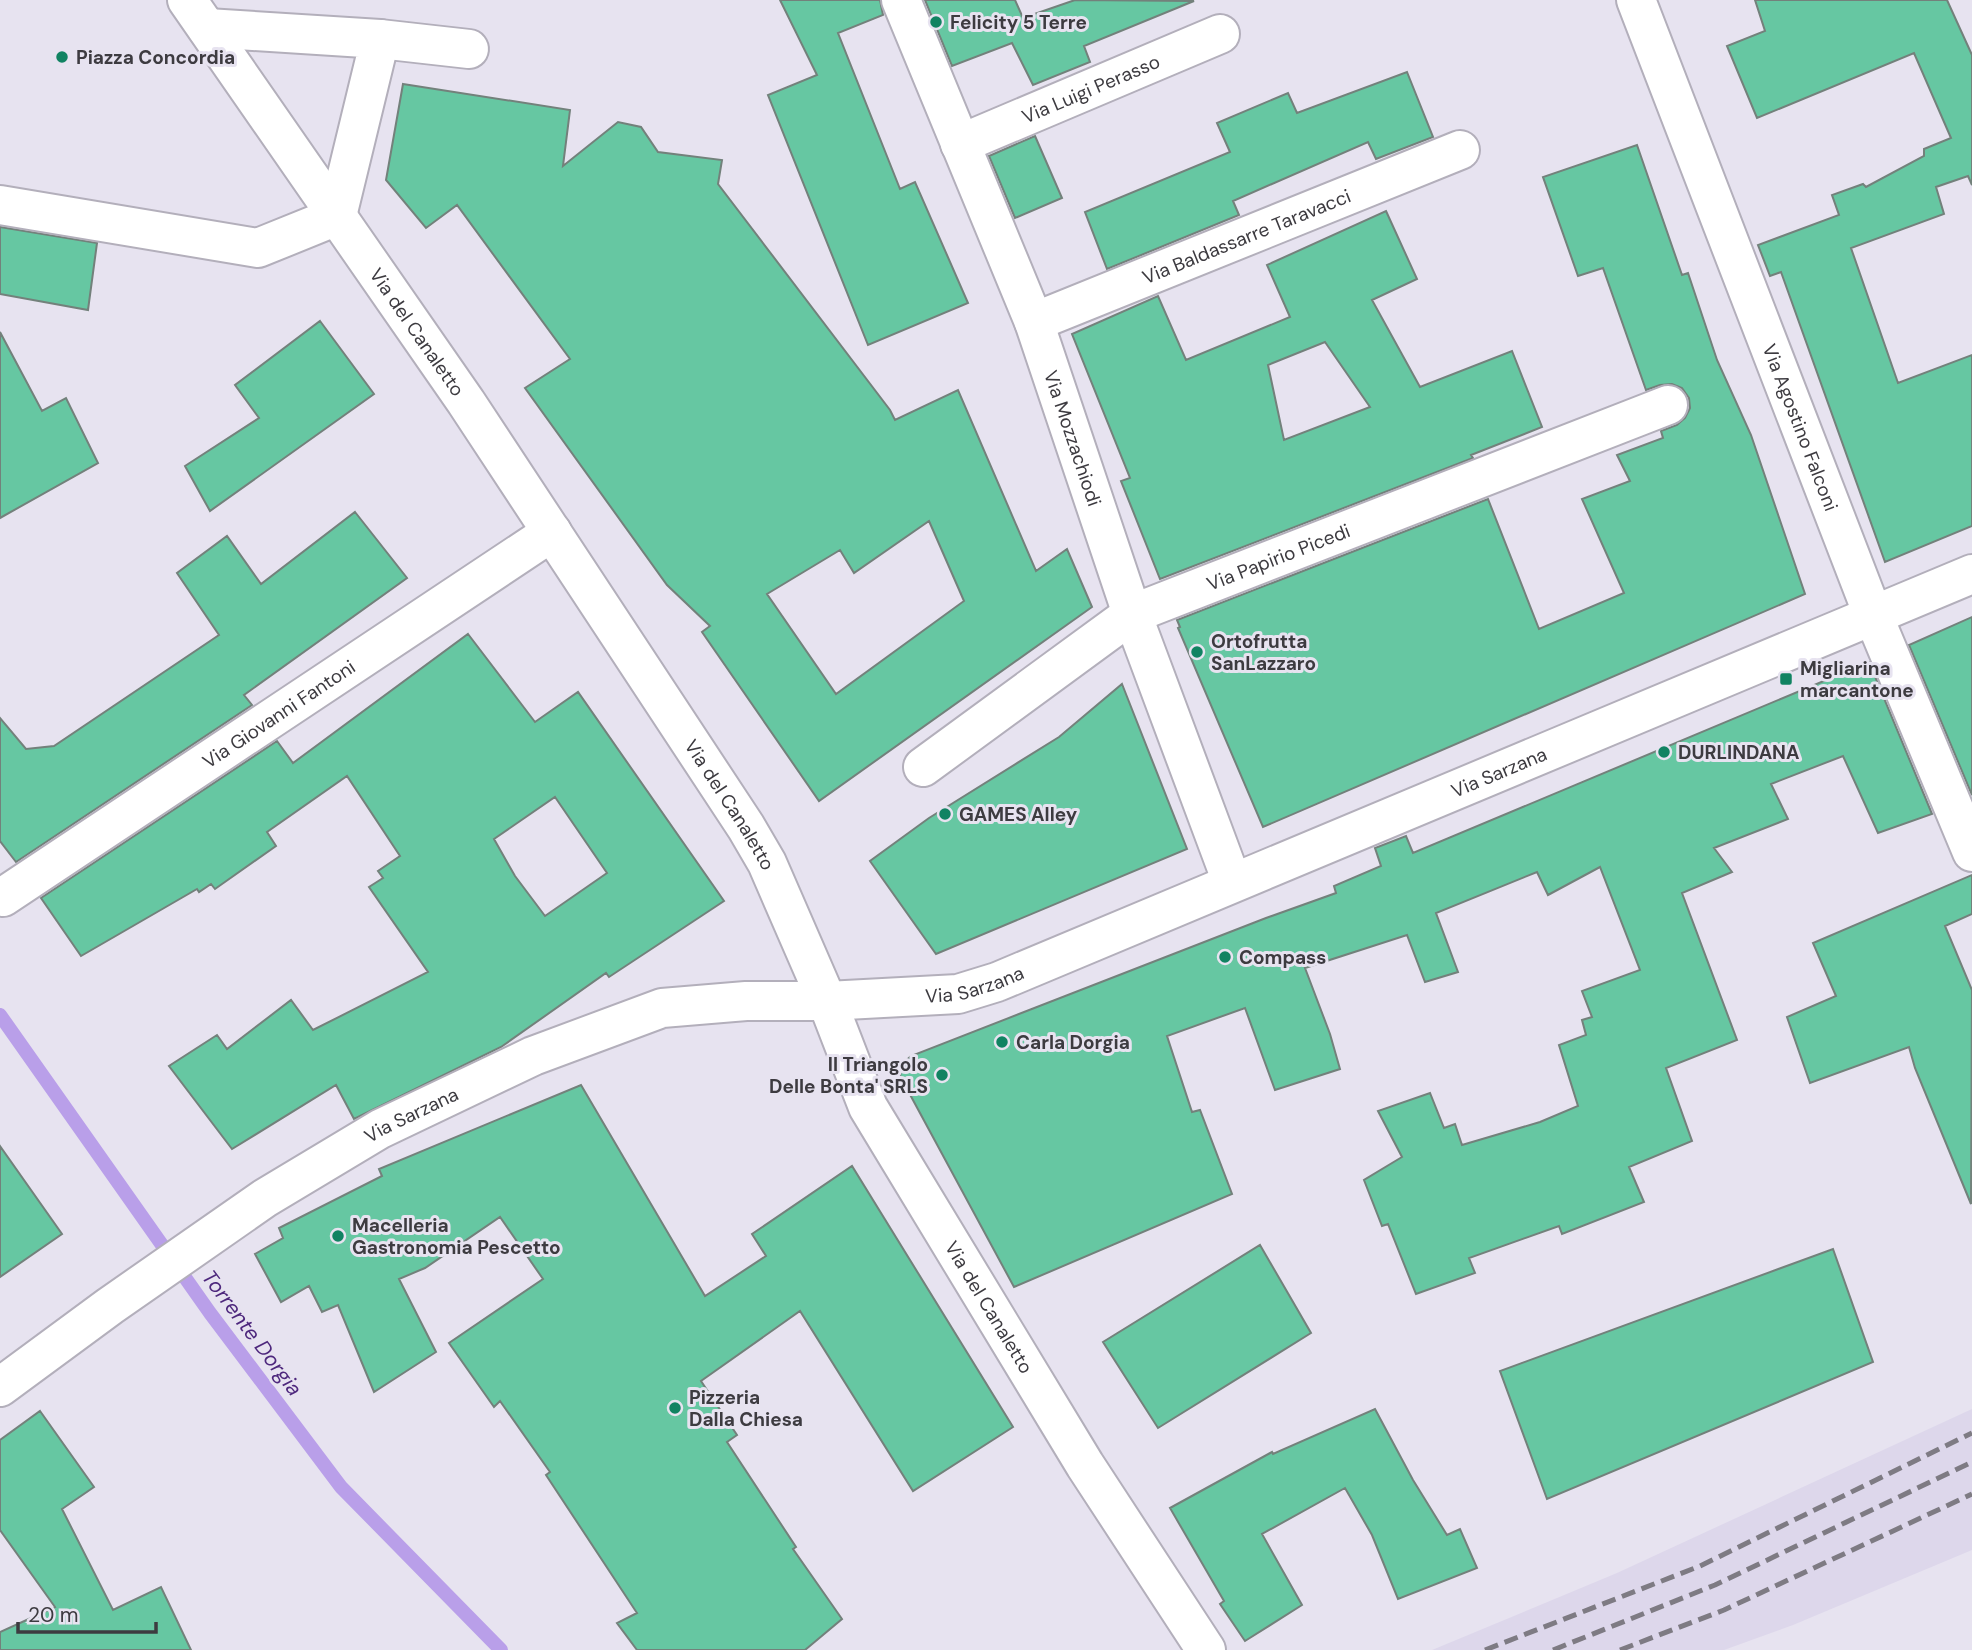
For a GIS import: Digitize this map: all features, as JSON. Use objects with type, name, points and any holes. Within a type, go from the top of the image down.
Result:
[{"type":"street","name":"Via Mozzachiodi","points":[[901,0],[1034,322],[1132,614],[1233,882]]},
{"type":"street","name":"Via Agostino Falconi","points":[[1636,0],[1873,615],[1972,852]]},
{"type":"street","points":[[197,14],[469,49]]},
{"type":"street","name":"Via del Canaletto","points":[[197,14],[458,391],[762,854],[827,1001],[868,1107],[1085,1465],[1206,1650]]},
{"type":"street","name":"Via Luigi Perasso","points":[[961,144],[1220,34]]},
{"type":"street","points":[[0,205],[258,248],[337,216],[380,39]]},
{"type":"street","name":"Via Baldassarre Taravacci","points":[[1034,322],[1460,150]]},
{"type":"street","name":"Via Papirio Picedi","points":[[923,767],[1132,614],[1668,405]]},
{"type":"street","name":"Via Giovanni Fantoni","points":[[4,897],[552,532]]},
{"type":"street","name":"Via Sarzana","points":[[0,1387],[265,1198],[380,1129],[533,1056],[662,1008],[746,1001],[827,1001],[958,994],[997,982],[1972,574]]},
{"type":"shaded area","points":[[1972,1409],[1972,1550],[1793,1625],[1724,1650],[1432,1650],[1617,1573]]},
{"type":"building","points":[[780,0],[880,0],[883,15],[838,33],[900,189],[915,182],[968,303],[868,345],[768,95],[817,75]]},
{"type":"building","points":[[925,0],[1015,0],[1023,18],[1075,0],[1194,1],[1084,46],[1090,62],[1033,85],[1012,43],[952,66]]},
{"type":"building","points":[[1755,0],[1947,0],[1972,55],[1972,185],[1968,176],[1936,187],[1944,214],[1851,248],[1898,383],[1972,355],[1972,526],[1885,562],[1781,272],[1770,276],[1758,245],[1839,215],[1832,195],[1863,184],[1866,187],[1924,156],[1924,149],[1951,138],[1914,53],[1757,118],[1727,46],[1765,31]]},
{"type":"building","points":[[1407,72],[1433,137],[1376,159],[1368,142],[1233,201],[1239,215],[1107,269],[1085,212],[1230,152],[1217,123],[1288,93],[1297,113]]},
{"type":"building","points":[[403,84],[570,110],[563,166],[618,122],[641,127],[658,152],[722,160],[718,184],[895,420],[958,390],[1036,571],[1067,549],[1092,607],[819,801],[702,632],[710,626],[667,585],[525,388],[570,359],[457,205],[426,228],[386,180]],"holes":[[[929,521],[964,601],[836,694],[767,594],[840,550],[854,573]]]},
{"type":"building","points":[[1035,136],[1062,198],[1015,218],[989,156]]},
{"type":"building","points":[[1637,145],[1682,275],[1688,273],[1717,360],[1751,435],[1805,594],[1263,827],[1178,628],[1180,627],[1177,620],[1488,499],[1539,629],[1624,593],[1582,499],[1630,481],[1617,455],[1663,438],[1661,431],[1677,425],[1685,418],[1690,408],[1689,398],[1682,388],[1672,384],[1646,390],[1603,268],[1578,276],[1543,177]]},
{"type":"building","points":[[1386,211],[1417,279],[1372,300],[1420,387],[1512,351],[1542,427],[1471,455],[1473,458],[1160,579],[1121,481],[1130,478],[1072,334],[1158,296],[1186,360],[1290,317],[1267,265]],"holes":[[[1325,342],[1370,407],[1284,440],[1268,365]]]},
{"type":"building","points":[[0,227],[97,243],[88,310],[0,294]]},
{"type":"building","points":[[320,321],[374,394],[210,511],[185,466],[259,418],[235,385]]},
{"type":"building","points":[[0,332],[42,411],[66,398],[98,463],[0,518]]},
{"type":"building","points":[[355,512],[407,578],[244,695],[252,705],[16,862],[0,841],[0,718],[26,749],[54,746],[219,635],[177,573],[227,536],[261,584]]},
{"type":"building","points":[[1972,617],[1972,795],[1909,645]]},
{"type":"building","points":[[468,634],[535,722],[578,692],[724,901],[609,977],[606,973],[501,1047],[354,1119],[336,1085],[232,1149],[169,1066],[217,1035],[227,1049],[291,1000],[313,1030],[428,972],[369,887],[383,878],[378,871],[400,856],[347,776],[267,832],[276,846],[215,889],[211,884],[199,892],[197,889],[81,956],[41,898],[277,741],[293,763]],"holes":[[[555,797],[607,873],[545,916],[515,876],[494,839]]]},
{"type":"building","points":[[1869,662],[1932,814],[1878,833],[1843,756],[1771,784],[1788,819],[1714,848],[1732,872],[1682,893],[1737,1040],[1666,1068],[1692,1141],[1629,1167],[1644,1202],[1562,1234],[1559,1226],[1469,1258],[1475,1273],[1416,1294],[1388,1224],[1382,1226],[1364,1180],[1402,1157],[1378,1111],[1430,1093],[1444,1128],[1455,1124],[1462,1145],[1540,1122],[1578,1106],[1559,1045],[1586,1035],[1582,1020],[1592,1017],[1582,991],[1640,970],[1600,867],[1548,895],[1537,872],[1436,913],[1458,972],[1425,982],[1407,935],[1305,968],[1340,1069],[1275,1090],[1245,1008],[1167,1036],[1192,1112],[1200,1110],[1232,1194],[1014,1287],[900,1076],[903,1063],[911,1056],[1336,893],[1334,886],[1381,866],[1375,848],[1406,836],[1413,853]]},
{"type":"building","points":[[1122,684],[1187,849],[936,954],[870,861],[929,818],[1059,737]]},
{"type":"building","points":[[1972,875],[1972,914],[1945,926],[1972,990],[1971,1204],[1915,1068],[1909,1047],[1810,1083],[1787,1017],[1836,996],[1813,943]]},
{"type":"building","points":[[581,1085],[705,1296],[766,1256],[752,1234],[852,1166],[1013,1427],[913,1491],[800,1311],[701,1381],[737,1435],[727,1442],[796,1547],[793,1549],[842,1619],[805,1650],[637,1650],[617,1623],[637,1613],[546,1475],[550,1472],[500,1401],[494,1407],[449,1343],[543,1279],[500,1217],[425,1268],[399,1279],[436,1352],[374,1392],[338,1305],[322,1312],[309,1286],[281,1302],[255,1254],[283,1238],[279,1228],[382,1176],[379,1169]]},
{"type":"building","points":[[0,1146],[62,1234],[0,1277]]},
{"type":"building","points":[[1260,1245],[1311,1333],[1158,1428],[1103,1342]]},
{"type":"building","points":[[1833,1249],[1873,1362],[1547,1499],[1500,1371]]},
{"type":"building","points":[[1375,1409],[1413,1480],[1447,1535],[1460,1529],[1477,1568],[1398,1599],[1372,1535],[1345,1488],[1262,1534],[1302,1605],[1245,1641],[1220,1604],[1224,1601],[1170,1508],[1272,1452],[1273,1454]]},
{"type":"building","points":[[40,1411],[94,1487],[62,1509],[113,1610],[161,1587],[191,1650],[0,1650],[0,1632],[55,1607],[0,1530],[0,1440]]},
{"type":"waterway","name":"Torrente Dorgia","points":[[0,1015],[210,1313],[341,1487],[501,1650]]},
{"type":"railway","points":[[1485,1650],[1700,1566],[1972,1433]]},
{"type":"railway","points":[[1553,1650],[1715,1585],[1972,1462]]},
{"type":"railway","points":[[1620,1650],[1724,1610],[1972,1494]]},
{"type":"place","name":"Felicity 5 Terre","points":[[936,22]]},
{"type":"place","name":"Piazza Concordia","points":[[62,57]]},
{"type":"place","name":"Ortofrutta SanLazzaro","points":[[1197,652]]},
{"type":"place","name":"Migliarina marcantone","points":[[1786,679]]},
{"type":"place","name":"DURLINDANA","points":[[1664,752]]},
{"type":"place","name":"GAMES Alley","points":[[945,814]]},
{"type":"place","name":"Compass","points":[[1225,957]]},
{"type":"place","name":"Carla Dorgia","points":[[1002,1042]]},
{"type":"place","name":"Il Triangolo Delle Bonta' SRLS","points":[[942,1075]]},
{"type":"place","name":"Macelleria Gastronomia Pescetto","points":[[338,1236]]},
{"type":"place","name":"Pizzeria Dalla Chiesa","points":[[675,1408]]}]
